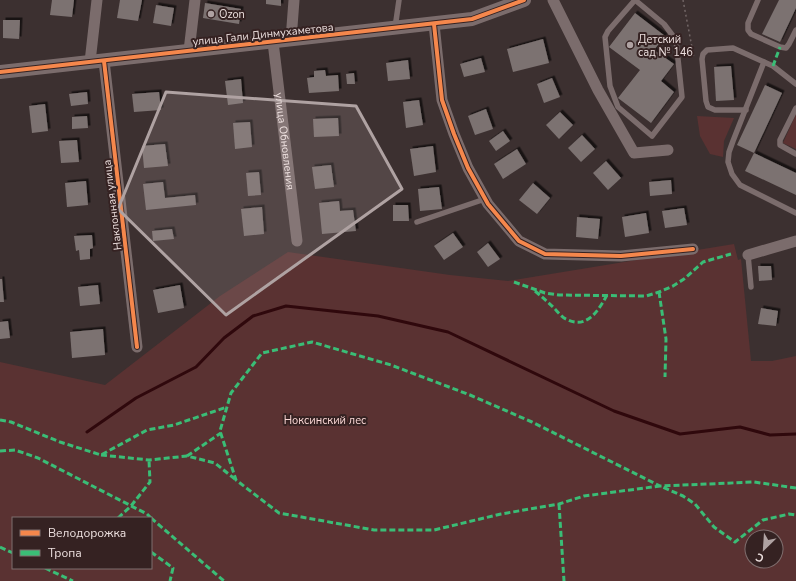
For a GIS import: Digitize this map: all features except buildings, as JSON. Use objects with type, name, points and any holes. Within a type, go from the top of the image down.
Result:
[{"type":"street","name":"Наклонная улица","points":[[97,0],[97,62],[137,347]]},
{"type":"street","points":[[189,51],[195,0]]},
{"type":"street","points":[[291,40],[294,0]]},
{"type":"street","name":"улица Гали Динмухаметова","points":[[0,72],[472,19],[524,0]]},
{"type":"street","points":[[553,0],[598,90],[634,153],[668,150]]},
{"type":"street","points":[[434,24],[442,100],[454,134],[468,168],[488,204],[519,241],[545,254],[621,256],[693,248]]},
{"type":"street","name":"улица Обновления","points":[[273,42],[297,241]]},
{"type":"street","points":[[748,255],[796,241]]},
{"type":"lane","points":[[395,28],[399,0]]},
{"type":"lane","points":[[635,0],[664,24],[676,40],[682,97],[652,136],[618,107],[610,86],[604,37],[635,0]]},
{"type":"lane","points":[[758,0],[748,23],[748,30],[751,34],[780,47],[786,48],[796,30]]},
{"type":"lane","points":[[746,110],[714,110],[708,107],[706,101],[702,59],[703,54],[707,50],[733,48],[773,66],[796,84]]},
{"type":"lane","points":[[764,62],[729,152],[728,162],[732,174],[740,185],[796,213]]},
{"type":"lane","points":[[598,90],[610,86]]},
{"type":"lane","points":[[796,108],[780,140],[780,145],[796,154]]},
{"type":"lane","points":[[417,222],[485,199]]},
{"type":"lane","points":[[748,255],[752,287]]},
{"type":"path","points":[[683,0],[694,60]]},
{"type":"highlighted area","points":[[166,92],[356,106],[402,189],[226,315],[118,209]]},
{"type":"green space","points":[[796,114],[796,149],[783,143]]},
{"type":"green space","points":[[697,116],[734,118],[724,141],[723,157],[710,154],[700,136]]},
{"type":"green space","name":"Ноксинский лес","points":[[734,244],[738,260],[741,259],[751,361],[772,361],[796,356],[796,581],[0,581],[0,362],[105,385],[220,296],[288,252],[450,275],[508,281]]},
{"type":"waterway","points":[[87,432],[136,398],[196,367],[224,338],[253,316],[286,306],[378,316],[448,332],[614,411],[680,434],[740,427],[770,435],[796,434]]},
{"type":"marked path","points":[[773,66],[780,47]]},
{"type":"marked path","points":[[514,282],[545,293],[559,295],[646,296],[673,286],[684,279],[703,262],[731,254]]},
{"type":"marked path","points":[[535,291],[560,315],[575,322],[587,320],[592,316],[607,295]]},
{"type":"marked path","points":[[659,292],[666,339],[665,377]]},
{"type":"marked path","points":[[796,488],[754,482],[660,486],[532,422],[470,395],[391,365],[312,342],[262,353],[231,393],[220,431],[236,480],[279,513],[374,530],[434,530],[501,514],[559,504],[584,496],[660,486],[683,496],[695,504],[714,527],[735,542],[763,520],[789,514],[796,515]]},
{"type":"marked path","points":[[0,420],[11,422],[60,442],[101,455],[147,430],[174,425],[227,407]]},
{"type":"marked path","points":[[187,456],[221,433]]},
{"type":"marked path","points":[[0,451],[15,450],[38,458],[147,514],[150,517]]},
{"type":"marked path","points":[[101,455],[149,460],[187,456],[215,463],[236,480]]},
{"type":"marked path","points":[[119,517],[131,506],[150,482],[149,460]]},
{"type":"marked path","points":[[559,504],[564,581]]},
{"type":"marked path","points":[[152,519],[224,581]]},
{"type":"marked path","points":[[0,547],[12,553]]},
{"type":"marked path","points":[[152,553],[173,568],[170,581]]},
{"type":"marked path","points":[[47,569],[73,581]]},
{"type":"cycle path","points":[[0,72],[472,19],[524,0]]},
{"type":"cycle path","points":[[434,24],[442,100],[454,134],[468,168],[488,204],[519,241],[545,254],[621,256],[693,249]]},
{"type":"cycle path","points":[[104,61],[137,347]]},
{"type":"place","name":"Ozon","points":[[211,14]]},
{"type":"place","name":"Детский сад № 146","points":[[630,45]]}]
